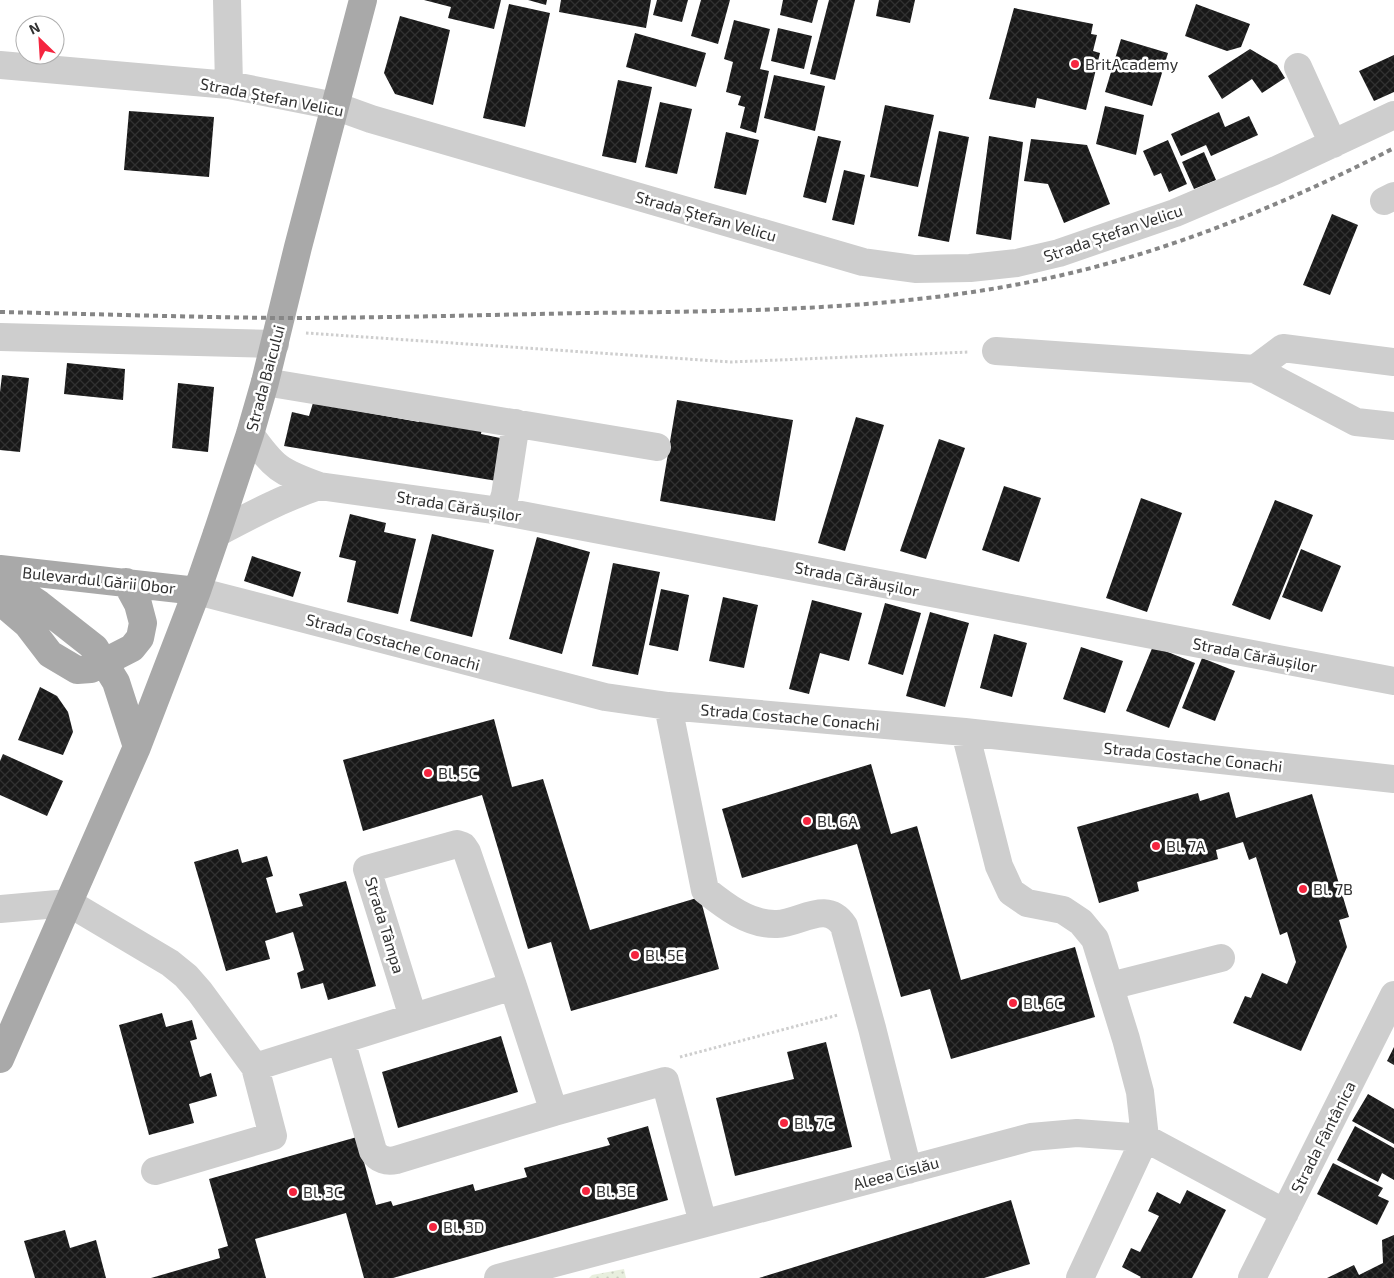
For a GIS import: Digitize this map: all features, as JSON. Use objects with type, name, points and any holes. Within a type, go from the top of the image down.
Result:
[{"type":"main road","name":"Strada Baicului","points":[[0,1059],[137,747],[197,591],[217,533],[265,382],[363,0]]},
{"type":"main road","name":"Bulevardul Gării Obor","points":[[0,568],[197,591]]},
{"type":"main road","points":[[0,578],[39,604],[95,648],[116,682],[137,747]]},
{"type":"main road","points":[[0,601],[27,624],[50,654],[77,670],[91,669],[132,648],[140,638],[143,623],[138,604],[126,582]]},
{"type":"street","points":[[227,0],[229,85]]},
{"type":"street","name":"Strada Ștefan Velicu","points":[[0,64],[229,85],[335,106],[371,119],[863,262],[914,270],[970,268],[1017,263],[1059,253],[1175,213],[1274,171],[1394,115]]},
{"type":"street","points":[[1298,67],[1333,144]]},
{"type":"street","points":[[0,337],[276,337]]},
{"type":"street","points":[[1255,369],[1284,348],[1394,362]]},
{"type":"street","points":[[996,351],[1255,369],[1356,422],[1394,426]]},
{"type":"street","points":[[265,382],[656,447]]},
{"type":"street","points":[[500,511],[505,495],[516,424]]},
{"type":"street","name":"Strada Cărăușilor","points":[[250,434],[267,458],[278,468],[292,476],[320,486],[500,511],[1394,681]]},
{"type":"street","name":"Strada Cărăușilor","points":[[217,533],[270,504],[320,486]]},
{"type":"street","name":"Strada Costache Conachi","points":[[197,591],[605,697],[668,706],[965,732],[1394,779]]},
{"type":"street","points":[[668,706],[705,890],[735,912],[755,920],[777,924],[826,913],[839,918],[844,926],[908,1170]]},
{"type":"street","points":[[965,732],[999,866],[1012,892],[1027,903],[1063,910],[1080,922],[1095,939],[1140,1092],[1145,1138],[1076,1276]]},
{"type":"street","name":"Strada Tâmpa","points":[[413,1017],[367,869],[457,844],[463,846],[467,852],[554,1112]]},
{"type":"street","points":[[0,909],[69,903],[170,963],[186,976],[200,992],[256,1067],[273,1136],[155,1171]]},
{"type":"street","points":[[1110,986],[1221,958]]},
{"type":"street","points":[[256,1067],[513,986]]},
{"type":"street","name":"Strada Fântânica","points":[[1252,1278],[1394,995]]},
{"type":"street","points":[[341,1040],[373,1151],[375,1155],[383,1160],[396,1160],[554,1112],[665,1081],[703,1223]]},
{"type":"street","name":"Aleea Cislău","points":[[498,1278],[570,1268],[703,1223],[1030,1137],[1077,1133],[1145,1138],[1285,1213]]},
{"type":"path","points":[[276,337],[731,362],[996,351]]},
{"type":"path","points":[[665,1081],[660,1062],[867,1008]]},
{"type":"green space","points":[[624,1269],[626,1278],[589,1278],[592,1275]]},
{"type":"building","points":[[424,0],[501,0],[494,29],[448,18],[451,7]]},
{"type":"building","points":[[528,0],[547,0],[546,5]]},
{"type":"building","points":[[561,0],[651,0],[646,28],[559,12]]},
{"type":"building","points":[[657,0],[688,0],[682,22],[653,15]]},
{"type":"building","points":[[701,0],[730,0],[718,44],[691,36]]},
{"type":"building","points":[[783,0],[818,0],[812,23],[780,15]]},
{"type":"building","points":[[829,0],[855,0],[835,80],[810,74]]},
{"type":"building","points":[[879,0],[915,0],[910,23],[876,16]]},
{"type":"building","points":[[509,4],[550,13],[525,127],[483,118]]},
{"type":"building","points":[[1196,4],[1250,24],[1241,47],[1227,51],[1185,36]]},
{"type":"building","points":[[1014,8],[1093,24],[1091,34],[1097,35],[1093,51],[1100,53],[1086,110],[1037,98],[1035,108],[989,99]]},
{"type":"building","points":[[400,16],[450,30],[433,105],[395,94],[384,73]]},
{"type":"building","points":[[734,20],[770,29],[760,69],[769,71],[756,133],[740,128],[745,107],[738,105],[741,96],[726,92],[733,62],[724,59]]},
{"type":"building","points":[[778,28],[812,36],[804,69],[771,61]]},
{"type":"building","points":[[635,33],[706,53],[696,87],[626,67]]},
{"type":"building","points":[[1121,39],[1168,53],[1152,106],[1105,92]]},
{"type":"building","points":[[1250,49],[1277,65],[1285,78],[1262,93],[1252,79],[1222,99],[1208,76]]},
{"type":"building","points":[[1394,55],[1394,92],[1374,101],[1359,71]]},
{"type":"building","points":[[774,75],[825,86],[815,131],[764,118]]},
{"type":"building","points":[[618,80],[652,87],[636,163],[602,156]]},
{"type":"building","points":[[660,102],[692,109],[677,174],[645,167]]},
{"type":"building","points":[[885,105],[934,115],[918,187],[870,177]]},
{"type":"building","points":[[1105,106],[1144,115],[1136,155],[1096,144]]},
{"type":"building","points":[[129,111],[214,117],[209,177],[124,170]]},
{"type":"building","points":[[1219,112],[1225,127],[1249,116],[1258,135],[1211,156],[1206,145],[1181,156],[1171,134]]},
{"type":"building","points":[[939,131],[969,137],[949,242],[918,236]]},
{"type":"building","points":[[726,132],[759,140],[746,195],[714,188]]},
{"type":"building","points":[[818,136],[841,141],[826,203],[803,197]]},
{"type":"building","points":[[989,136],[1023,142],[1011,240],[976,234]]},
{"type":"building","points":[[1031,139],[1087,145],[1110,204],[1064,223],[1048,184],[1024,181]]},
{"type":"building","points":[[1168,140],[1187,184],[1169,192],[1161,173],[1154,176],[1143,151]]},
{"type":"building","points":[[1204,152],[1216,180],[1194,189],[1182,162]]},
{"type":"building","points":[[844,170],[865,175],[854,225],[832,220]]},
{"type":"building","points":[[1332,214],[1358,225],[1330,295],[1303,285]]},
{"type":"building","points":[[67,363],[125,369],[123,400],[64,394]]},
{"type":"building","points":[[2,375],[29,378],[20,452],[0,450],[0,392]]},
{"type":"building","points":[[178,383],[214,387],[208,452],[172,448]]},
{"type":"building","points":[[677,400],[793,420],[775,521],[660,501]]},
{"type":"building","points":[[313,403],[419,422],[421,411],[483,422],[481,434],[505,439],[497,481],[284,446],[292,412],[309,416]]},
{"type":"building","points":[[856,417],[884,425],[845,551],[818,543]]},
{"type":"building","points":[[939,439],[965,448],[926,559],[900,551]]},
{"type":"building","points":[[1004,486],[1041,498],[1019,562],[982,550]]},
{"type":"building","points":[[1141,498],[1182,513],[1147,612],[1106,598]]},
{"type":"building","points":[[1275,500],[1313,515],[1270,620],[1232,605]]},
{"type":"building","points":[[350,514],[386,523],[384,532],[416,539],[398,614],[347,602],[356,561],[339,557]]},
{"type":"building","points":[[432,534],[494,550],[472,637],[410,621]]},
{"type":"building","points":[[537,537],[590,552],[562,654],[509,639]]},
{"type":"building","points":[[1301,549],[1341,566],[1322,612],[1282,597]]},
{"type":"building","points":[[252,556],[301,572],[293,597],[244,581]]},
{"type":"building","points":[[613,563],[660,572],[638,675],[592,666]]},
{"type":"building","points":[[661,589],[689,595],[678,651],[649,645]]},
{"type":"building","points":[[723,597],[758,605],[744,668],[709,661]]},
{"type":"building","points":[[812,600],[862,613],[849,661],[820,653],[809,694],[789,689]]},
{"type":"building","points":[[885,603],[921,613],[903,675],[868,664]]},
{"type":"building","points":[[930,612],[969,623],[945,707],[906,696]]},
{"type":"building","points":[[994,634],[1027,643],[1012,697],[980,688]]},
{"type":"building","points":[[1153,646],[1195,663],[1169,728],[1126,711]]},
{"type":"building","points":[[1081,647],[1123,661],[1105,713],[1063,699]]},
{"type":"building","points":[[1202,658],[1235,671],[1215,721],[1182,708]]},
{"type":"building","points":[[40,687],[57,696],[68,712],[73,732],[63,755],[18,740]]},
{"type":"building","points":[[494,719],[512,787],[543,779],[590,930],[700,897],[719,969],[571,1011],[551,942],[528,949],[482,795],[363,831],[343,760]]},
{"type":"building","points":[[3,754],[63,781],[47,816],[0,795],[0,761]]},
{"type":"building","points":[[871,764],[891,834],[917,826],[961,980],[1075,947],[1095,1017],[951,1059],[930,989],[901,997],[857,844],[742,878],[722,809]]},
{"type":"building","points":[[1229,792],[1236,818],[1312,794],[1349,917],[1339,920],[1347,947],[1301,1051],[1233,1023],[1245,996],[1251,998],[1262,973],[1287,984],[1296,962],[1287,932],[1280,935],[1256,857],[1249,860],[1243,842],[1216,850],[1218,859],[1137,882],[1139,891],[1099,903],[1077,827],[1198,793],[1200,801]]},
{"type":"building","points":[[238,849],[242,863],[267,856],[273,876],[266,878],[276,913],[303,906],[299,894],[346,881],[376,986],[328,1000],[323,983],[301,989],[297,973],[304,970],[293,932],[265,941],[270,959],[226,971],[194,862]]},
{"type":"building","points":[[162,1013],[166,1027],[192,1020],[197,1039],[190,1041],[200,1077],[211,1073],[217,1096],[189,1104],[194,1123],[149,1135],[119,1025]]},
{"type":"building","points":[[501,1036],[518,1092],[398,1128],[382,1072]]},
{"type":"building","name":"Bl. 7C","points":[[826,1042],[852,1147],[735,1176],[716,1098],[794,1079],[787,1052]]},
{"type":"building","points":[[1394,1047],[1394,1065],[1387,1061]]},
{"type":"building","points":[[1368,1094],[1394,1109],[1394,1144],[1352,1121]]},
{"type":"building","points":[[648,1126],[668,1200],[393,1278],[364,1278],[346,1213],[255,1239],[266,1278],[151,1278],[220,1258],[218,1249],[228,1246],[209,1179],[357,1137],[376,1205],[391,1201],[393,1206],[473,1184],[475,1191],[527,1177],[524,1168],[610,1145],[607,1138]]},
{"type":"building","points":[[1355,1126],[1394,1148],[1394,1180],[1382,1173],[1378,1182],[1337,1160]]},
{"type":"building","points":[[1333,1163],[1383,1188],[1378,1196],[1389,1201],[1377,1225],[1317,1194]]},
{"type":"building","points":[[1187,1190],[1226,1210],[1192,1278],[1140,1278],[1122,1267],[1131,1248],[1140,1252],[1159,1216],[1148,1211],[1157,1192],[1180,1204]]},
{"type":"building","points":[[1011,1200],[1030,1264],[984,1278],[759,1278]]},
{"type":"building","points":[[65,1230],[70,1248],[96,1240],[106,1278],[35,1278],[24,1241]]},
{"type":"building","points":[[1394,1235],[1394,1278],[1327,1278],[1354,1265],[1359,1275],[1383,1263],[1382,1240]]},
{"type":"railway","points":[[0,312],[278,318],[394,317],[770,309],[893,302],[954,295],[1015,285],[1075,272],[1157,249],[1278,203],[1394,148]]},
{"type":"place","name":"BritAcademy","points":[[1075,64]]},
{"type":"place","name":"Bl. 5C","points":[[428,773]]},
{"type":"place","name":"Bl. 6A","points":[[807,821]]},
{"type":"place","name":"Bl. 7A","points":[[1156,846]]},
{"type":"place","name":"Bl. 7B","points":[[1303,889]]},
{"type":"place","name":"Bl. 5E","points":[[635,955]]},
{"type":"place","name":"Bl. 6C","points":[[1013,1003]]},
{"type":"place","name":"Bl. 7C","points":[[784,1123]]},
{"type":"place","name":"Bl. 3E","points":[[586,1191]]},
{"type":"place","name":"Bl. 3C","points":[[293,1192]]},
{"type":"place","name":"Bl. 3D","points":[[433,1227]]}]
